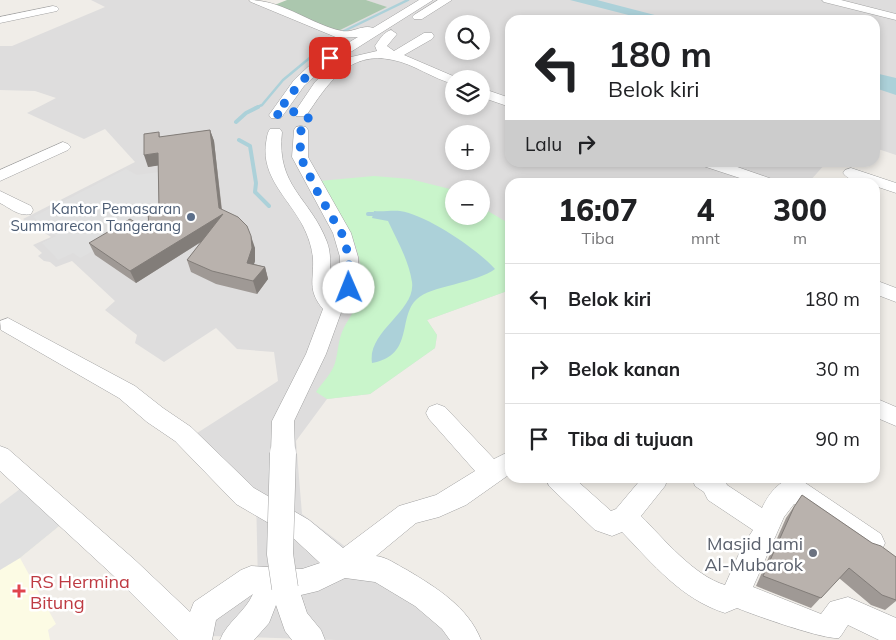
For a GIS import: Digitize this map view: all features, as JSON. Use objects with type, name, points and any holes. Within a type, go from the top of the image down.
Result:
[{"type":"street","points":[[255,0],[342,35],[355,34],[394,19]]},
{"type":"street","points":[[333,308],[321,292],[322,260],[317,239],[308,221],[280,180],[274,160],[273,140],[276,123],[299,83],[314,68],[427,0]]},
{"type":"street","points":[[276,123],[290,133],[301,122],[317,86],[330,72],[446,0]]},
{"type":"street","points":[[828,0],[896,11]]},
{"type":"street","points":[[849,0],[896,17]]},
{"type":"street","points":[[0,20],[53,9]]},
{"type":"street","points":[[391,34],[381,46],[383,51],[445,76]]},
{"type":"street","points":[[330,58],[344,41],[342,35]]},
{"type":"street","points":[[343,64],[367,55],[379,53],[398,57],[430,39]]},
{"type":"street","points":[[490,95],[505,101]]},
{"type":"street","points":[[234,640],[277,588],[283,454],[282,421],[316,354],[333,308],[349,288],[349,257],[342,234],[318,193],[300,156],[301,122],[291,112],[276,123]]},
{"type":"street","points":[[0,176],[63,147]]},
{"type":"street","points":[[721,167],[754,178]]},
{"type":"street","points":[[843,178],[857,169],[875,178]]},
{"type":"street","points":[[880,180],[896,188]]},
{"type":"street","points":[[0,196],[25,210]]},
{"type":"street","points":[[8,326],[127,392],[182,434],[245,496],[300,528],[342,566],[379,569],[425,596],[452,619],[468,640]]},
{"type":"street","points":[[880,403],[896,417]]},
{"type":"street","points":[[198,640],[204,612],[251,579],[302,582],[318,578],[342,566],[408,514],[439,506],[457,497],[501,467],[437,413]]},
{"type":"street","points":[[0,456],[125,571],[153,594],[198,640]]},
{"type":"street","points":[[563,483],[604,522],[612,524],[625,517],[652,483]]},
{"type":"street","points":[[712,483],[715,485],[716,492],[767,525]]},
{"type":"street","points":[[625,517],[681,573],[700,588],[722,599],[736,594],[751,556],[774,510],[792,488],[872,543]]},
{"type":"street","points":[[277,588],[295,622],[311,640]]},
{"type":"street","points":[[736,594],[819,628],[829,628],[840,612],[844,610],[896,633]]},
{"type":"shaded area","points":[[91,0],[247,0],[329,34],[386,7],[366,0],[896,0],[896,155],[880,150],[880,15],[505,15],[505,167],[822,167],[813,178],[505,178],[505,292],[427,320],[437,335],[435,348],[370,394],[327,399],[296,441],[302,514],[457,631],[456,640],[336,640],[212,636],[214,616],[258,584],[256,495],[194,435],[278,381],[274,352],[237,349],[216,328],[164,362],[135,343],[137,335],[105,310],[115,301],[72,261],[56,267],[38,256],[42,253],[33,245],[51,237],[23,219],[135,162],[105,129],[84,139],[27,113],[56,98],[35,91],[0,90],[0,46],[12,46],[105,7]]},
{"type":"shaded area","points":[[287,0],[366,0],[387,7],[338,31],[272,6]]},
{"type":"shaded area","points":[[126,169],[137,175],[161,172],[162,213],[80,258],[73,253],[58,260],[42,243],[56,236],[33,217]]},
{"type":"shaded area","points":[[24,486],[63,523],[20,558],[0,570],[0,504]]},
{"type":"shaded area","name":"RS Hermina Bitung","points":[[0,504],[63,523],[20,558],[56,624],[48,630],[50,640],[0,640]]},
{"type":"green space","points":[[374,176],[410,179],[445,188],[445,225],[490,225],[490,212],[505,221],[505,292],[427,320],[437,335],[435,348],[370,394],[327,399],[316,392],[334,367],[342,332],[359,299],[361,278],[356,248],[351,234],[319,181]]},
{"type":"water","points":[[570,0],[597,0],[655,15],[628,15]]},
{"type":"water","points":[[880,74],[896,78],[896,95],[880,90]]},
{"type":"water","points":[[374,211],[400,211],[424,219],[464,243],[495,269],[477,278],[432,291],[417,299],[411,307],[400,344],[385,359],[372,363],[372,352],[377,341],[407,302],[412,282],[405,258],[388,221],[372,218]]},
{"type":"building","name":"Kantor Pemasaran Summarecon Tangerang","points":[[210,130],[219,208],[238,217],[247,226],[251,236],[252,248],[247,263],[265,267],[253,281],[212,271],[187,260],[223,214],[130,271],[89,243],[130,219],[149,231],[148,211],[159,209],[158,153],[144,155],[144,134],[159,132],[159,137]]},
{"type":"building","name":"Masjid Jami Al-Mubarok","points":[[802,495],[872,543],[881,546],[896,557],[896,600],[882,595],[849,568],[821,598],[763,576],[794,507]]},
{"type":"waterway","points":[[342,32],[408,0]]},
{"type":"waterway","points":[[255,108],[262,105],[283,80],[335,37]]},
{"type":"waterway","points":[[236,122],[246,113],[258,107]]},
{"type":"waterway","points":[[239,140],[250,146],[256,183],[255,192],[269,206]]},
{"type":"waterway","points":[[368,214],[373,214]]},
{"type":"place","name":"Kantor Pemasaran Summarecon Tangerang","points":[[191,217]]},
{"type":"place","name":"Masjid Jami Al-Mubarok","points":[[813,553]]},
{"type":"place","name":"RS Hermina Bitung","points":[[19,591]]},
{"type":"route","points":[[330,58],[314,68],[299,83],[276,115],[296,112],[305,115],[309,119],[305,128],[301,130],[300,156],[318,193],[342,234],[349,257],[349,288]]}]
